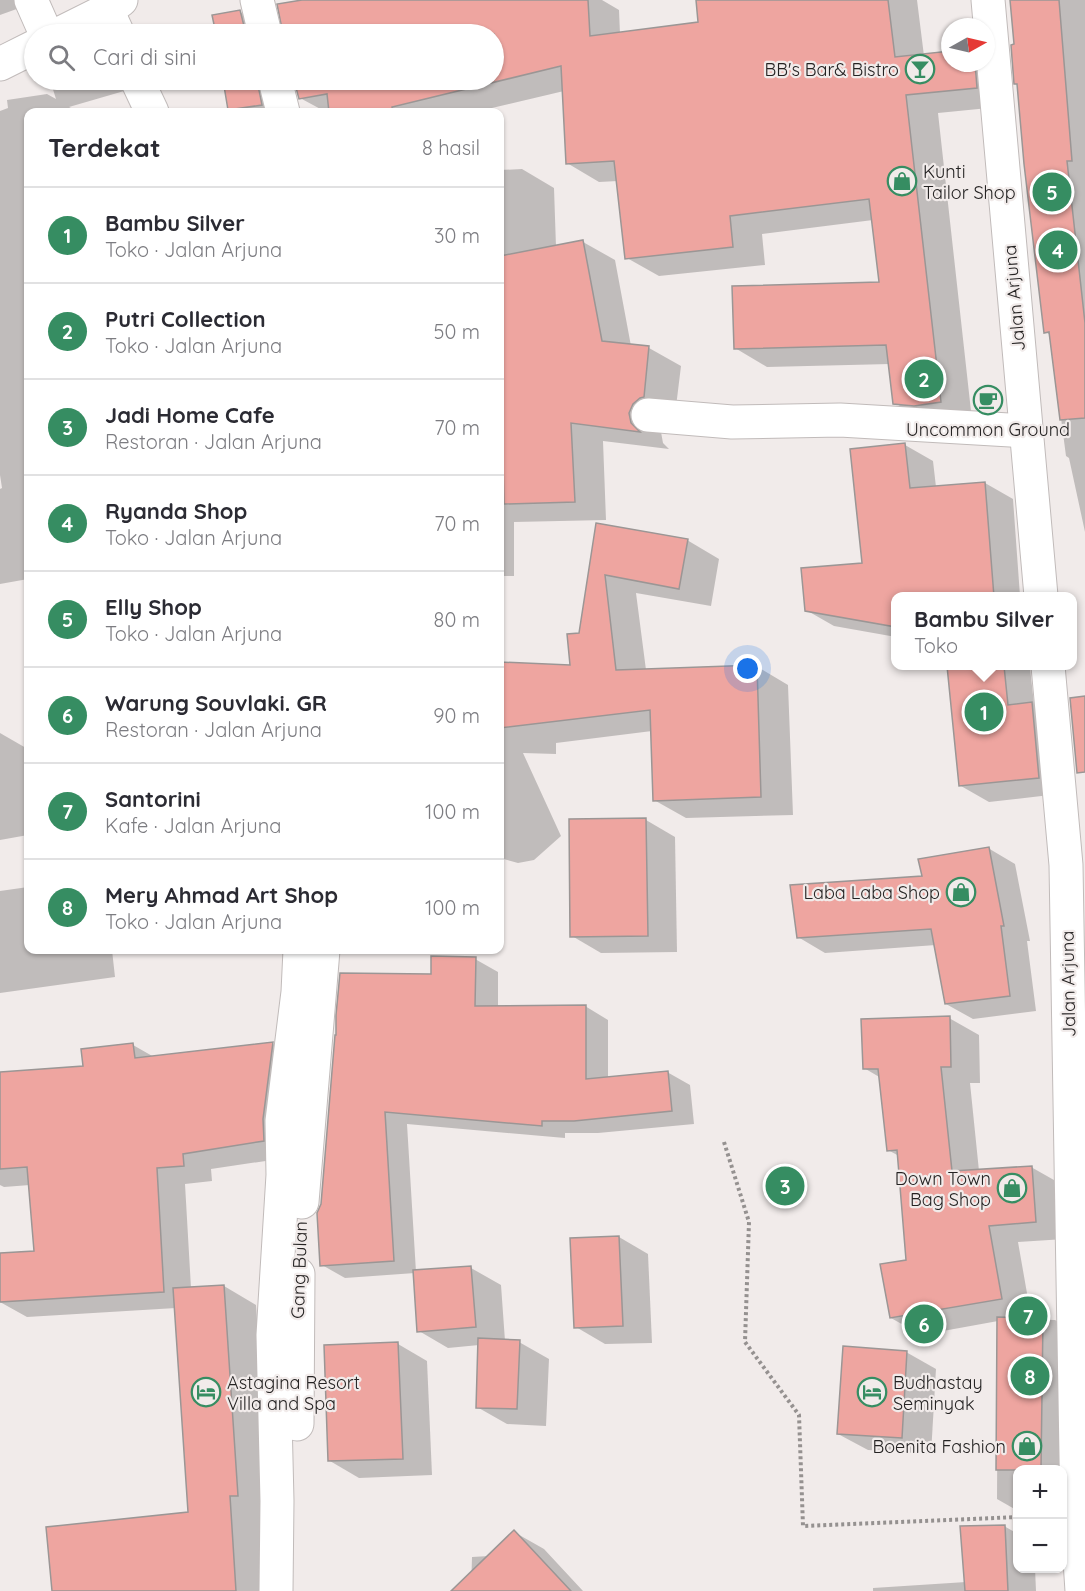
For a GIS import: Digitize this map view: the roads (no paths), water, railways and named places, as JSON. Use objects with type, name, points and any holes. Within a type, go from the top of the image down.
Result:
[{"type":"street","points":[[31,0],[42,24]]},
{"type":"street","points":[[257,0],[263,24]]},
{"type":"street","points":[[275,0],[281,24]]},
{"type":"street","name":"Jalan Arjuna","points":[[988,0],[1041,592]]},
{"type":"street","points":[[88,24],[115,15]]},
{"type":"street","points":[[0,64],[24,52]]},
{"type":"street","points":[[142,90],[150,108]]},
{"type":"street","points":[[278,90],[282,108]]},
{"type":"street","points":[[294,90],[299,108]]},
{"type":"street","points":[[648,415],[732,422],[840,420],[1026,431]]},
{"type":"street","name":"Jalan Arjuna","points":[[1049,670],[1076,864],[1077,1514],[1082,1591]]},
{"type":"street","points":[[276,1591],[277,1501],[273,1335],[283,1175],[282,1121],[298,992],[300,954]]},
{"type":"street","name":"Gang Bulan","points":[[297,1591],[297,1290],[323,954]]},
{"type":"place","name":"BB's Bar& Bistro","points":[[920,69]]},
{"type":"place","name":"Kunti Tailor Shop","points":[[902,181]]},
{"type":"place","name":"Elly Shop","points":[[1052,192]]},
{"type":"place","name":"Ryanda Shop","points":[[1058,250]]},
{"type":"place","name":"Putri Collection","points":[[924,379]]},
{"type":"place","name":"Uncommon Ground","points":[[988,400]]},
{"type":"place","name":"Bambu Silver","points":[[984,712]]},
{"type":"place","name":"Laba Laba Shop","points":[[961,892]]},
{"type":"place","name":"Jadi Home Cafe","points":[[785,1186]]},
{"type":"place","name":"Down Town Bag Shop","points":[[1012,1188]]},
{"type":"place","name":"Santorini","points":[[1028,1316]]},
{"type":"place","name":"Warung Souvlaki. GR","points":[[924,1324]]},
{"type":"place","name":"Mery Ahmad Art Shop","points":[[1030,1376]]},
{"type":"place","name":"Astagina Resort Villa and Spa","points":[[206,1392]]},
{"type":"place","name":"Budhastay Seminyak","points":[[872,1392]]},
{"type":"place","name":"Boenita Fashion","points":[[1027,1446]]}]
